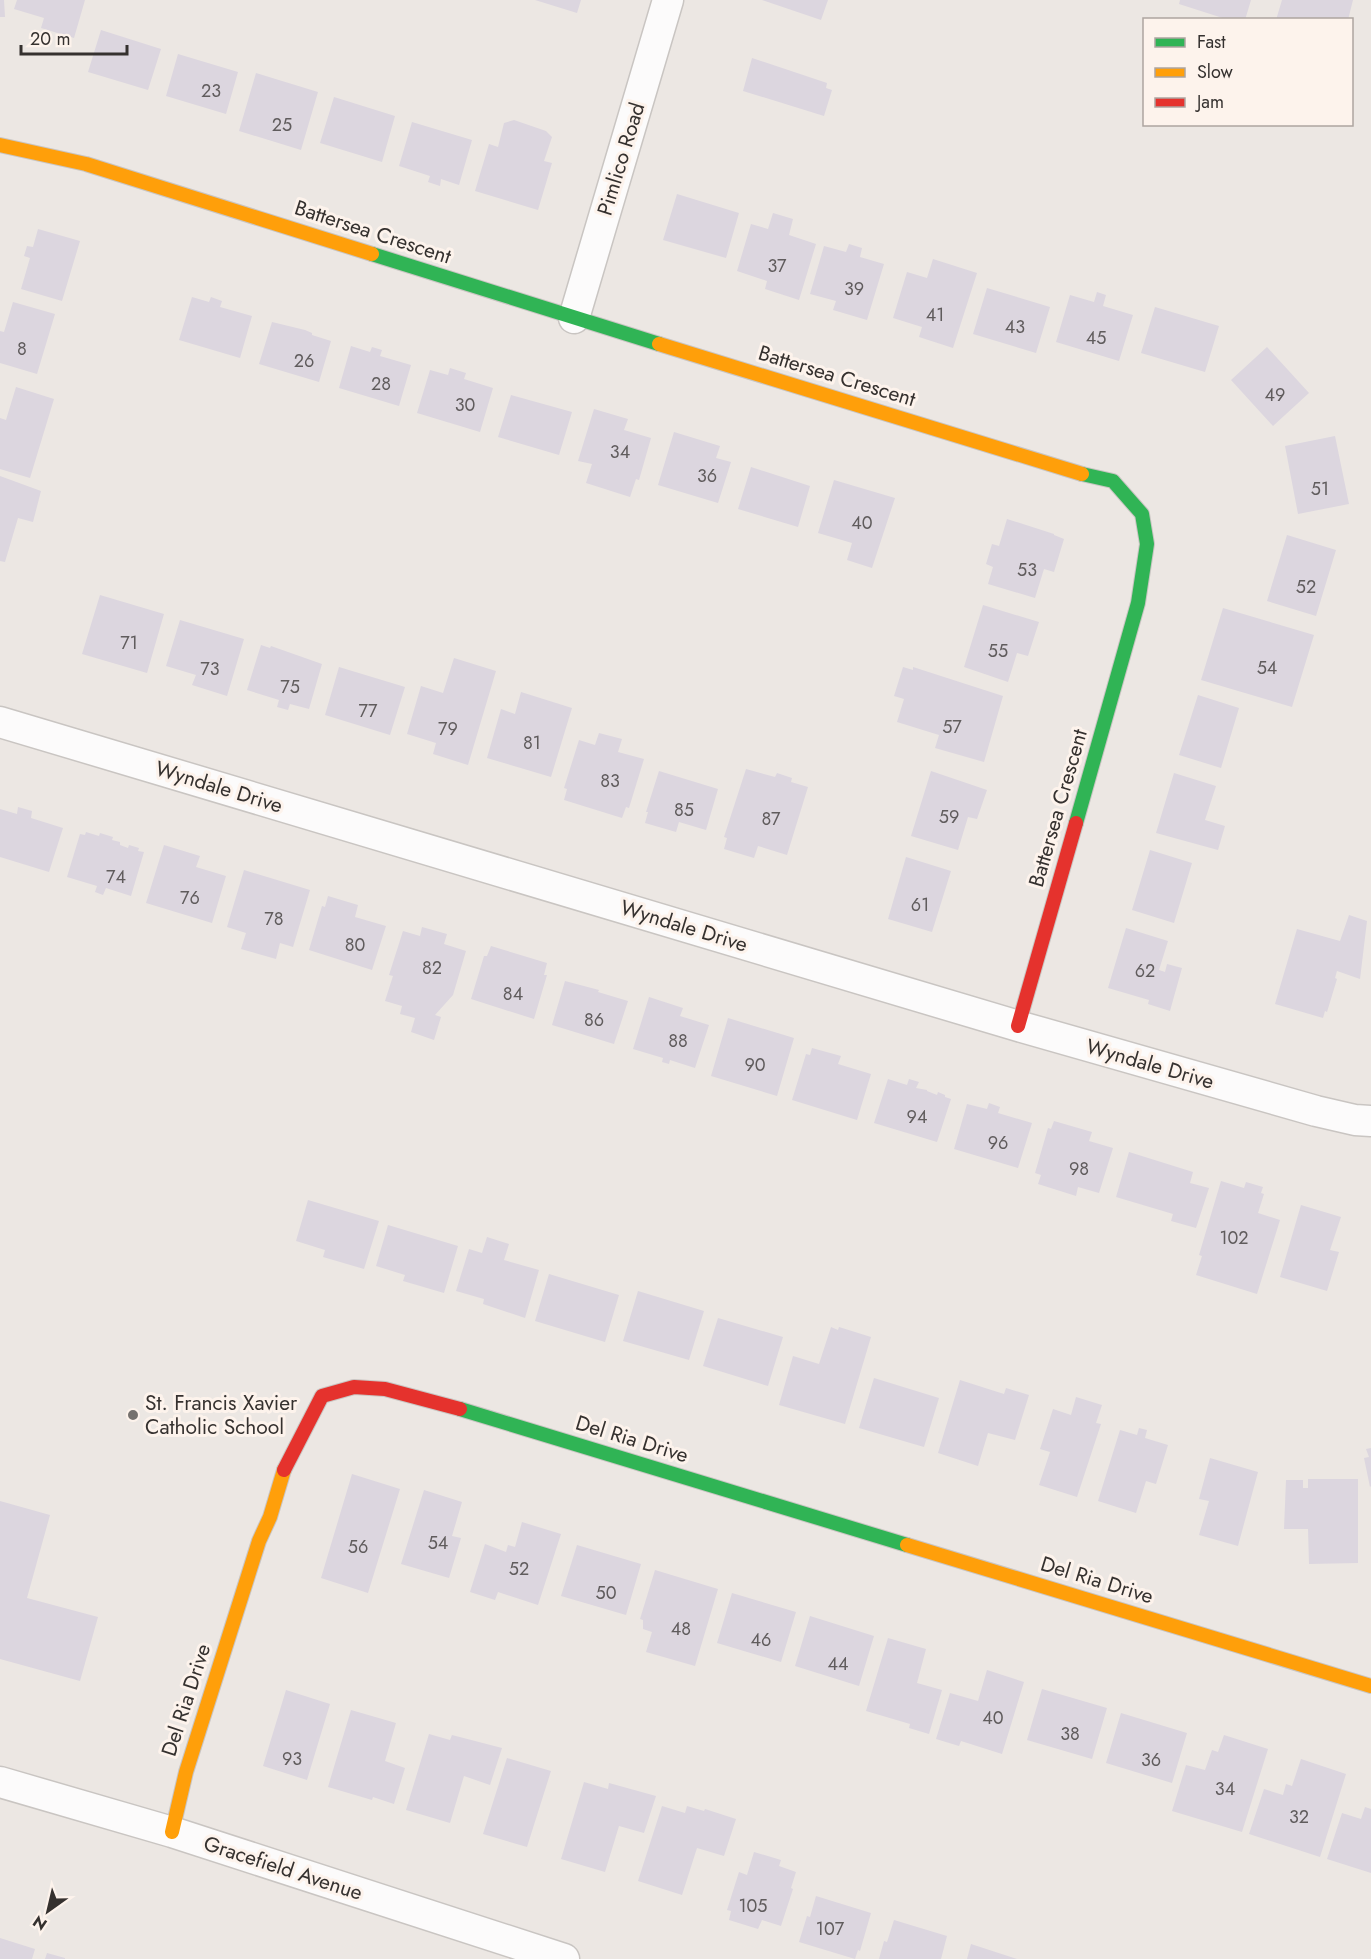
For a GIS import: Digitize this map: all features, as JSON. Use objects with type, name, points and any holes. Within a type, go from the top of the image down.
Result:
[{"type":"street","name":"Pimlico Road","points":[[574,318],[668,0]]},
{"type":"street","name":"Battersea Crescent","points":[[0,146],[86,164],[574,318],[1085,475],[1113,481],[1142,514],[1147,544],[1138,603],[1018,1026]]},
{"type":"street","name":"Wyndale Drive","points":[[0,722],[1018,1026],[1316,1111],[1355,1120],[1371,1121]]},
{"type":"street","name":"Del Ria Drive","points":[[172,1832],[186,1772],[284,1468],[322,1396],[354,1387],[385,1389],[425,1398],[1367,1682]]},
{"type":"street","name":"Gracefield Avenue","points":[[0,1782],[172,1832],[564,1959]]},
{"type":"building","points":[[0,0],[4,0],[5,17],[0,17]]},
{"type":"building","points":[[17,0],[85,0],[74,38],[41,28],[44,18],[14,9]]},
{"type":"building","points":[[535,0],[581,0],[577,13]]},
{"type":"building","points":[[762,0],[828,0],[821,20]]},
{"type":"building","points":[[1180,0],[1251,0],[1246,18],[1223,18],[1179,4]]},
{"type":"building","points":[[1282,0],[1353,0],[1348,18],[1277,18]]},
{"type":"building","points":[[101,30],[161,49],[148,90],[88,72]]},
{"type":"building","points":[[178,54],[238,72],[226,114],[166,96]]},
{"type":"building","points":[[752,58],[827,83],[826,88],[832,90],[824,116],[743,91]]},
{"type":"building","points":[[256,73],[318,92],[301,150],[239,131]]},
{"type":"building","points":[[334,97],[395,116],[382,162],[320,143]]},
{"type":"building","points":[[514,120],[546,131],[552,137],[544,161],[552,163],[538,210],[475,191],[489,144],[498,147],[504,123]]},
{"type":"building","points":[[412,122],[472,140],[459,185],[441,179],[440,186],[428,182],[430,176],[399,166]]},
{"type":"building","points":[[677,194],[739,213],[726,258],[663,240]]},
{"type":"building","points":[[773,213],[793,219],[789,235],[816,244],[799,300],[765,289],[767,281],[737,271],[751,224],[768,229]]},
{"type":"building","points":[[38,229],[80,241],[62,301],[21,289],[30,258],[24,256],[27,246],[33,247]]},
{"type":"building","points":[[849,244],[862,248],[860,257],[884,264],[867,320],[833,310],[836,301],[810,294],[824,246],[846,252]]},
{"type":"building","points":[[933,259],[977,273],[953,348],[919,337],[922,327],[893,318],[907,272],[927,278]]},
{"type":"building","points":[[987,288],[1050,307],[1036,353],[973,334]]},
{"type":"building","points":[[1097,292],[1106,295],[1103,306],[1133,315],[1119,361],[1056,342],[1070,295],[1094,302]]},
{"type":"building","points":[[192,297],[209,302],[211,297],[222,301],[220,307],[252,316],[240,358],[179,340]]},
{"type":"building","points":[[13,302],[55,314],[37,374],[0,363],[0,331],[4,332]]},
{"type":"building","points":[[1155,307],[1219,326],[1205,372],[1141,353]]},
{"type":"building","points":[[272,322],[305,330],[312,335],[331,341],[319,382],[259,364]]},
{"type":"building","points":[[351,346],[370,352],[372,347],[382,350],[380,356],[411,365],[399,406],[339,388]]},
{"type":"building","points":[[1267,347],[1309,393],[1273,426],[1231,380]]},
{"type":"building","points":[[450,368],[466,373],[464,379],[493,388],[480,432],[417,413],[430,370],[448,375]]},
{"type":"building","points":[[16,387],[54,399],[30,478],[0,469],[0,418],[6,420]]},
{"type":"building","points":[[511,395],[572,412],[559,455],[498,437]]},
{"type":"building","points":[[594,409],[628,419],[624,430],[651,438],[639,480],[636,479],[630,497],[586,483],[592,464],[578,461]]},
{"type":"building","points":[[674,432],[720,446],[716,458],[731,462],[718,503],[658,485]]},
{"type":"building","points":[[1335,436],[1349,504],[1298,514],[1285,446]]},
{"type":"building","points":[[751,467],[810,486],[798,527],[738,509]]},
{"type":"building","points":[[0,476],[41,491],[33,522],[18,518],[5,562],[0,561]]},
{"type":"building","points":[[834,480],[895,498],[872,568],[847,560],[852,543],[818,533]]},
{"type":"building","points":[[1007,519],[1064,539],[1054,572],[1044,569],[1035,598],[988,584],[993,567],[986,564],[992,544],[999,546]]},
{"type":"building","points":[[1287,535],[1336,550],[1316,616],[1267,601]]},
{"type":"building","points":[[100,595],[164,614],[147,673],[82,654]]},
{"type":"building","points":[[983,605],[1039,622],[1028,656],[1017,653],[1008,682],[964,667]]},
{"type":"building","points":[[1223,608],[1314,635],[1292,707],[1201,680]]},
{"type":"building","points":[[180,620],[244,639],[227,696],[192,685],[196,675],[166,666]]},
{"type":"building","points":[[261,645],[270,648],[271,646],[322,664],[309,709],[290,704],[288,710],[277,707],[279,700],[247,690]]},
{"type":"building","points":[[454,658],[496,671],[468,765],[433,754],[436,743],[407,734],[421,686],[443,693]]},
{"type":"building","points":[[339,667],[405,687],[390,735],[325,715]]},
{"type":"building","points":[[903,667],[913,670],[913,667],[1003,696],[984,762],[935,748],[939,735],[897,722],[904,699],[894,696]]},
{"type":"building","points":[[521,692],[572,708],[551,777],[487,758],[501,709],[515,714]]},
{"type":"building","points":[[1198,695],[1239,708],[1221,768],[1179,755]]},
{"type":"building","points":[[599,733],[622,739],[618,752],[644,759],[629,808],[626,807],[622,818],[564,800],[567,789],[564,788],[579,740],[595,745]]},
{"type":"building","points":[[746,769],[775,777],[777,773],[792,778],[791,782],[808,787],[787,855],[758,846],[754,858],[724,849],[727,838],[724,837]]},
{"type":"building","points":[[659,771],[718,789],[706,830],[679,822],[676,832],[645,823],[648,812],[646,812]]},
{"type":"building","points":[[931,771],[987,790],[977,819],[968,817],[958,850],[911,836]]},
{"type":"building","points":[[1174,773],[1216,786],[1205,820],[1225,826],[1218,850],[1156,833]]},
{"type":"building","points":[[18,807],[32,811],[31,818],[63,828],[49,872],[0,857],[0,809],[17,814]]},
{"type":"building","points":[[86,832],[113,837],[112,840],[120,842],[120,845],[128,848],[129,845],[144,852],[131,896],[106,888],[103,895],[95,892],[97,886],[67,877],[80,834],[85,835]]},
{"type":"building","points":[[164,845],[200,856],[196,867],[226,876],[212,923],[146,903]]},
{"type":"building","points":[[1150,850],[1192,863],[1174,923],[1132,910]]},
{"type":"building","points":[[906,857],[951,871],[932,932],[888,919]]},
{"type":"building","points":[[244,870],[310,890],[293,947],[280,943],[276,959],[241,949],[246,933],[227,927]]},
{"type":"building","points":[[328,896],[358,905],[355,917],[386,926],[372,970],[309,950],[322,906],[325,907]]},
{"type":"building","points":[[1349,915],[1367,921],[1360,979],[1337,971],[1335,978],[1337,979],[1323,1018],[1275,1004],[1297,929],[1340,941]]},
{"type":"building","points":[[422,927],[447,934],[444,944],[466,951],[453,995],[435,1015],[441,1017],[434,1040],[411,1032],[415,1018],[400,1014],[402,1006],[385,1001],[393,976],[389,975],[403,931],[420,936]]},
{"type":"building","points":[[1126,928],[1168,941],[1159,970],[1165,972],[1167,964],[1182,968],[1170,1011],[1148,1004],[1149,1000],[1108,988]]},
{"type":"building","points":[[491,946],[547,963],[544,975],[547,975],[534,1019],[471,999],[484,956],[487,956]]},
{"type":"building","points":[[565,981],[628,1001],[614,1044],[552,1025]]},
{"type":"building","points":[[649,997],[683,1008],[680,1016],[709,1025],[695,1068],[670,1060],[669,1064],[662,1062],[663,1058],[633,1049]]},
{"type":"building","points":[[728,1018],[794,1038],[777,1096],[711,1076]]},
{"type":"building","points":[[812,1048],[841,1056],[838,1064],[871,1074],[857,1120],[792,1100],[806,1054],[810,1055]]},
{"type":"building","points":[[888,1079],[907,1085],[909,1079],[919,1082],[916,1088],[937,1095],[938,1092],[951,1099],[937,1142],[874,1123]]},
{"type":"building","points":[[989,1103],[1000,1107],[998,1113],[1032,1123],[1018,1168],[954,1149],[967,1104],[987,1109]]},
{"type":"building","points":[[1054,1121],[1092,1132],[1089,1141],[1113,1148],[1099,1193],[1078,1187],[1076,1196],[1038,1184],[1041,1175],[1035,1173],[1048,1128],[1051,1129]]},
{"type":"building","points":[[1129,1152],[1193,1172],[1190,1183],[1209,1188],[1196,1228],[1171,1221],[1173,1214],[1116,1197]]},
{"type":"building","points":[[1221,1181],[1244,1188],[1246,1182],[1263,1187],[1261,1193],[1264,1194],[1258,1213],[1280,1220],[1257,1294],[1196,1275],[1202,1256],[1199,1255]]},
{"type":"building","points":[[308,1200],[379,1221],[364,1269],[323,1257],[325,1250],[296,1241]]},
{"type":"building","points":[[1301,1205],[1341,1217],[1330,1250],[1339,1252],[1327,1291],[1280,1277]]},
{"type":"building","points":[[388,1225],[458,1246],[444,1293],[403,1281],[405,1275],[376,1266]]},
{"type":"building","points":[[487,1237],[509,1244],[504,1260],[539,1270],[525,1318],[483,1304],[484,1299],[456,1291],[469,1249],[482,1253]]},
{"type":"building","points":[[549,1274],[619,1295],[605,1342],[535,1321]]},
{"type":"building","points":[[638,1291],[704,1311],[689,1360],[623,1341]]},
{"type":"building","points":[[718,1318],[783,1337],[768,1386],[703,1366]]},
{"type":"building","points":[[831,1327],[838,1330],[839,1327],[871,1337],[845,1424],[779,1405],[793,1356],[819,1364]]},
{"type":"building","points":[[874,1378],[939,1398],[924,1447],[859,1428]]},
{"type":"building","points":[[960,1380],[1004,1394],[1006,1388],[1029,1395],[1015,1440],[988,1433],[978,1466],[938,1453]]},
{"type":"building","points":[[1076,1397],[1102,1405],[1096,1423],[1101,1424],[1077,1497],[1039,1485],[1050,1452],[1040,1449],[1053,1409],[1071,1415]]},
{"type":"building","points":[[1139,1428],[1147,1430],[1145,1438],[1168,1445],[1156,1484],[1146,1481],[1136,1513],[1098,1501],[1120,1430],[1137,1435]]},
{"type":"building","points":[[1371,1448],[1370,1487],[1364,1458],[1369,1457],[1366,1449]]},
{"type":"building","points":[[1210,1458],[1258,1472],[1238,1546],[1199,1535],[1209,1501],[1199,1499]]},
{"type":"building","points":[[352,1474],[400,1489],[368,1593],[321,1578]]},
{"type":"building","points":[[1308,1479],[1358,1479],[1358,1563],[1309,1564],[1308,1529],[1284,1529],[1286,1480],[1303,1480],[1303,1488],[1308,1488]]},
{"type":"building","points":[[424,1490],[462,1502],[452,1536],[461,1538],[449,1578],[401,1564]]},
{"type":"building","points":[[0,1501],[50,1515],[27,1598],[98,1617],[80,1681],[0,1659]]},
{"type":"building","points":[[522,1522],[561,1534],[538,1605],[498,1592],[495,1600],[470,1592],[485,1544],[506,1552],[508,1545],[515,1547]]},
{"type":"building","points":[[577,1545],[641,1564],[626,1615],[561,1596]]},
{"type":"building","points":[[655,1570],[718,1589],[695,1666],[646,1652],[652,1632],[643,1629],[643,1620],[640,1619]]},
{"type":"building","points":[[732,1593],[796,1612],[781,1662],[717,1643]]},
{"type":"building","points":[[810,1616],[874,1636],[859,1686],[795,1666]]},
{"type":"building","points":[[888,1638],[926,1649],[917,1683],[942,1690],[929,1734],[909,1728],[910,1724],[866,1711]]},
{"type":"building","points":[[987,1670],[1024,1682],[1002,1754],[961,1741],[959,1746],[936,1739],[950,1693],[978,1701]]},
{"type":"building","points":[[1042,1689],[1107,1708],[1092,1759],[1027,1740]]},
{"type":"building","points":[[286,1690],[330,1704],[307,1780],[263,1766]]},
{"type":"building","points":[[351,1710],[396,1723],[385,1761],[405,1768],[394,1804],[328,1787]]},
{"type":"building","points":[[1121,1713],[1187,1733],[1172,1783],[1106,1763]]},
{"type":"building","points":[[429,1734],[450,1740],[452,1735],[502,1748],[490,1785],[464,1776],[450,1823],[406,1810]]},
{"type":"building","points":[[1224,1735],[1268,1749],[1242,1832],[1172,1811],[1186,1765],[1205,1770],[1212,1750],[1218,1752]]},
{"type":"building","points":[[507,1758],[551,1771],[527,1847],[483,1834]]},
{"type":"building","points":[[1301,1759],[1346,1774],[1320,1857],[1249,1834],[1264,1789],[1283,1795],[1286,1784],[1292,1786]]},
{"type":"building","points":[[584,1782],[608,1789],[609,1783],[656,1796],[644,1833],[619,1826],[605,1872],[561,1859]]},
{"type":"building","points":[[662,1806],[685,1813],[687,1806],[704,1811],[705,1809],[736,1819],[724,1856],[697,1848],[682,1895],[638,1881]]},
{"type":"building","points":[[1365,1807],[1371,1809],[1371,1873],[1327,1859],[1342,1813],[1361,1819]]},
{"type":"building","points":[[754,1852],[781,1860],[779,1866],[796,1872],[781,1926],[762,1920],[758,1929],[729,1920],[731,1911],[727,1910],[739,1872],[747,1875]]},
{"type":"building","points":[[816,1896],[871,1913],[860,1951],[858,1950],[855,1959],[799,1942]]},
{"type":"building","points":[[894,1920],[947,1936],[941,1959],[879,1959]]},
{"type":"building","points":[[0,1938],[35,1949],[32,1959],[0,1959]]},
{"type":"building","points":[[971,1944],[1017,1959],[967,1959]]},
{"type":"building","points":[[47,1953],[65,1958],[65,1959],[45,1959]]},
{"type":"traffic: fast","points":[[372,254],[659,344]]},
{"type":"traffic: fast","points":[[1076,823],[1138,603],[1147,544],[1142,514],[1113,481],[1082,474]]},
{"type":"traffic: fast","points":[[460,1409],[907,1545]]},
{"type":"traffic: slow","points":[[0,145],[86,164],[372,254]]},
{"type":"traffic: slow","points":[[659,344],[1082,474]]},
{"type":"traffic: slow","points":[[172,1832],[186,1772],[259,1541],[270,1517],[284,1470]]},
{"type":"traffic: slow","points":[[907,1545],[1371,1686]]},
{"type":"traffic: jam","points":[[1018,1026],[1076,823]]},
{"type":"traffic: jam","points":[[284,1470],[322,1396],[354,1387],[385,1389],[460,1409]]},
{"type":"place","name":"St. Francis Xavier Catholic School","points":[[133,1415]]}]
